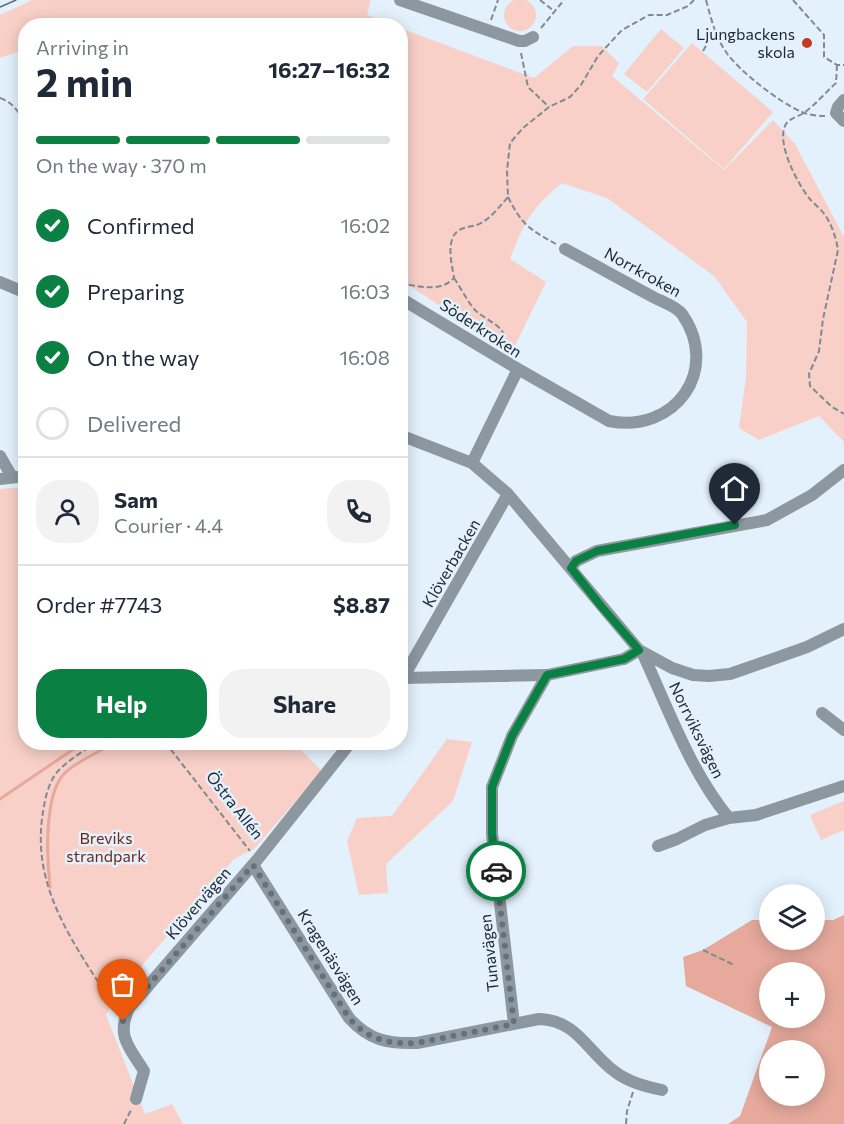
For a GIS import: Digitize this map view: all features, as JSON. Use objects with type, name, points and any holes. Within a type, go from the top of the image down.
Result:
[{"type":"street","points":[[400,0],[519,41],[533,37]]},
{"type":"street","points":[[840,117],[838,107],[844,100]]},
{"type":"street","name":"Norrkroken","points":[[518,369],[609,421],[622,423],[652,420],[667,413],[688,388],[697,363],[693,335],[681,312],[566,249]]},
{"type":"street","points":[[0,282],[18,290]]},
{"type":"street","name":"Söderkroken","points":[[408,303],[518,369],[472,463]]},
{"type":"street","points":[[408,438],[472,463],[508,494],[640,651],[672,668],[693,675],[730,674],[807,647],[844,629]]},
{"type":"street","points":[[0,456],[6,478]]},
{"type":"street","points":[[571,568],[576,561],[597,551],[767,520],[812,495],[844,470]]},
{"type":"street","name":"Klöverbacken","points":[[408,667],[508,494]]},
{"type":"street","points":[[408,679],[547,675],[624,659],[640,651]]},
{"type":"street","name":"Norrviksvägen","points":[[640,651],[702,780],[729,818]]},
{"type":"street","name":"Tunavägen","points":[[514,1024],[492,834],[492,787],[512,736],[547,675]]},
{"type":"street","points":[[822,713],[844,730]]},
{"type":"street","name":"Klövervägen","points":[[123,1021],[129,1008],[255,862],[345,750]]},
{"type":"street","points":[[658,846],[705,825],[756,814],[844,786]]},
{"type":"street","name":"Kragenäsvägen","points":[[255,862],[349,1018],[372,1037],[400,1044],[417,1043],[539,1019],[561,1023],[570,1028],[614,1071],[636,1084],[662,1090]]},
{"type":"street","points":[[123,1021],[126,1041],[144,1071],[136,1099]]},
{"type":"path","points":[[488,30],[498,0]]},
{"type":"path","points":[[540,0],[554,12]]},
{"type":"path","points":[[533,37],[564,0]]},
{"type":"path","points":[[566,249],[536,233],[518,218],[508,197],[507,171],[510,143],[523,128],[549,107],[570,97],[581,85],[598,56],[621,30],[650,15],[667,15],[688,6],[694,0]]},
{"type":"path","points":[[706,0],[714,31],[725,51],[740,68],[786,103],[804,113],[840,117]]},
{"type":"path","points":[[793,0],[824,35],[824,57],[837,65],[844,65]]},
{"type":"path","points":[[703,51],[714,31]]},
{"type":"path","points":[[520,47],[528,87],[549,107]]},
{"type":"path","points":[[837,65],[836,83],[804,113],[794,116],[786,124],[784,142],[787,157],[808,197],[825,214],[838,250],[823,319],[819,351],[809,374],[810,386],[844,414]]},
{"type":"path","points":[[0,98],[8,101],[18,110]]},
{"type":"path","points":[[501,357],[506,341],[503,332],[475,310],[454,278],[451,259],[452,237],[458,231],[478,225],[488,219],[508,197]]},
{"type":"path","points":[[408,284],[440,287],[448,284],[454,278]]},
{"type":"path","points":[[86,750],[58,771],[45,796],[40,830],[42,866],[52,903],[69,935],[123,1021]]},
{"type":"path","name":"Östra Allén","points":[[171,750],[255,862]]},
{"type":"path","points":[[702,950],[734,965]]},
{"type":"path","points":[[626,1124],[627,1111],[636,1084]]},
{"type":"path","points":[[124,1124],[136,1099]]},
{"type":"green space","points":[[520,-1],[531,4],[536,15],[531,26],[520,31],[509,26],[504,15],[509,4]]},
{"type":"green space","points":[[32,0],[371,0],[367,15],[375,18],[18,18],[18,52],[0,58],[0,15]]},
{"type":"green space","points":[[661,29],[684,48],[647,92],[624,74]]},
{"type":"green space","points":[[408,31],[534,78],[573,46],[602,46],[619,63],[612,76],[724,170],[773,120],[795,144],[844,237],[844,442],[819,416],[759,440],[739,428],[746,377],[747,322],[714,276],[607,198],[562,183],[542,201],[530,217],[510,259],[546,282],[511,354],[408,286]]},
{"type":"green space","points":[[692,43],[773,112],[724,169],[643,99]]},
{"type":"green space","name":"Breviks strandpark","points":[[18,488],[18,750],[301,750],[322,771],[254,849],[234,859],[117,994],[106,1015],[145,1114],[172,1104],[183,1124],[0,1124],[0,489]]},
{"type":"green space","points":[[447,739],[472,742],[453,801],[386,864],[388,893],[359,895],[347,841],[357,818],[392,816]]},
{"type":"green space","points":[[844,801],[844,830],[821,840],[810,815]]},
{"type":"shaded area","points":[[844,915],[844,1124],[728,1124],[740,1116],[759,1063],[759,1106],[825,1106],[825,1040],[767,1040],[772,1028],[825,1028],[825,962],[759,962],[759,1021],[686,986],[683,957],[703,950],[752,920],[759,920],[759,950],[825,950],[825,920],[833,920]]},
{"type":"waterway","points":[[0,799],[72,750]]},
{"type":"waterway","points":[[50,887],[48,826],[54,793],[59,780],[67,771],[101,750]]},
{"type":"tram line","points":[[0,7],[16,0]]},
{"type":"way so far","points":[[123,1021],[129,1008],[253,865],[349,1018],[357,1027],[372,1037],[400,1044],[417,1043],[514,1024],[496,871]]},
{"type":"place","name":"Ljungbackens skola","points":[[807,43]]},
{"type":"route","points":[[496,871],[492,834],[492,787],[512,736],[547,675],[624,659],[639,650],[571,568],[576,561],[597,551],[735,525]]}]
